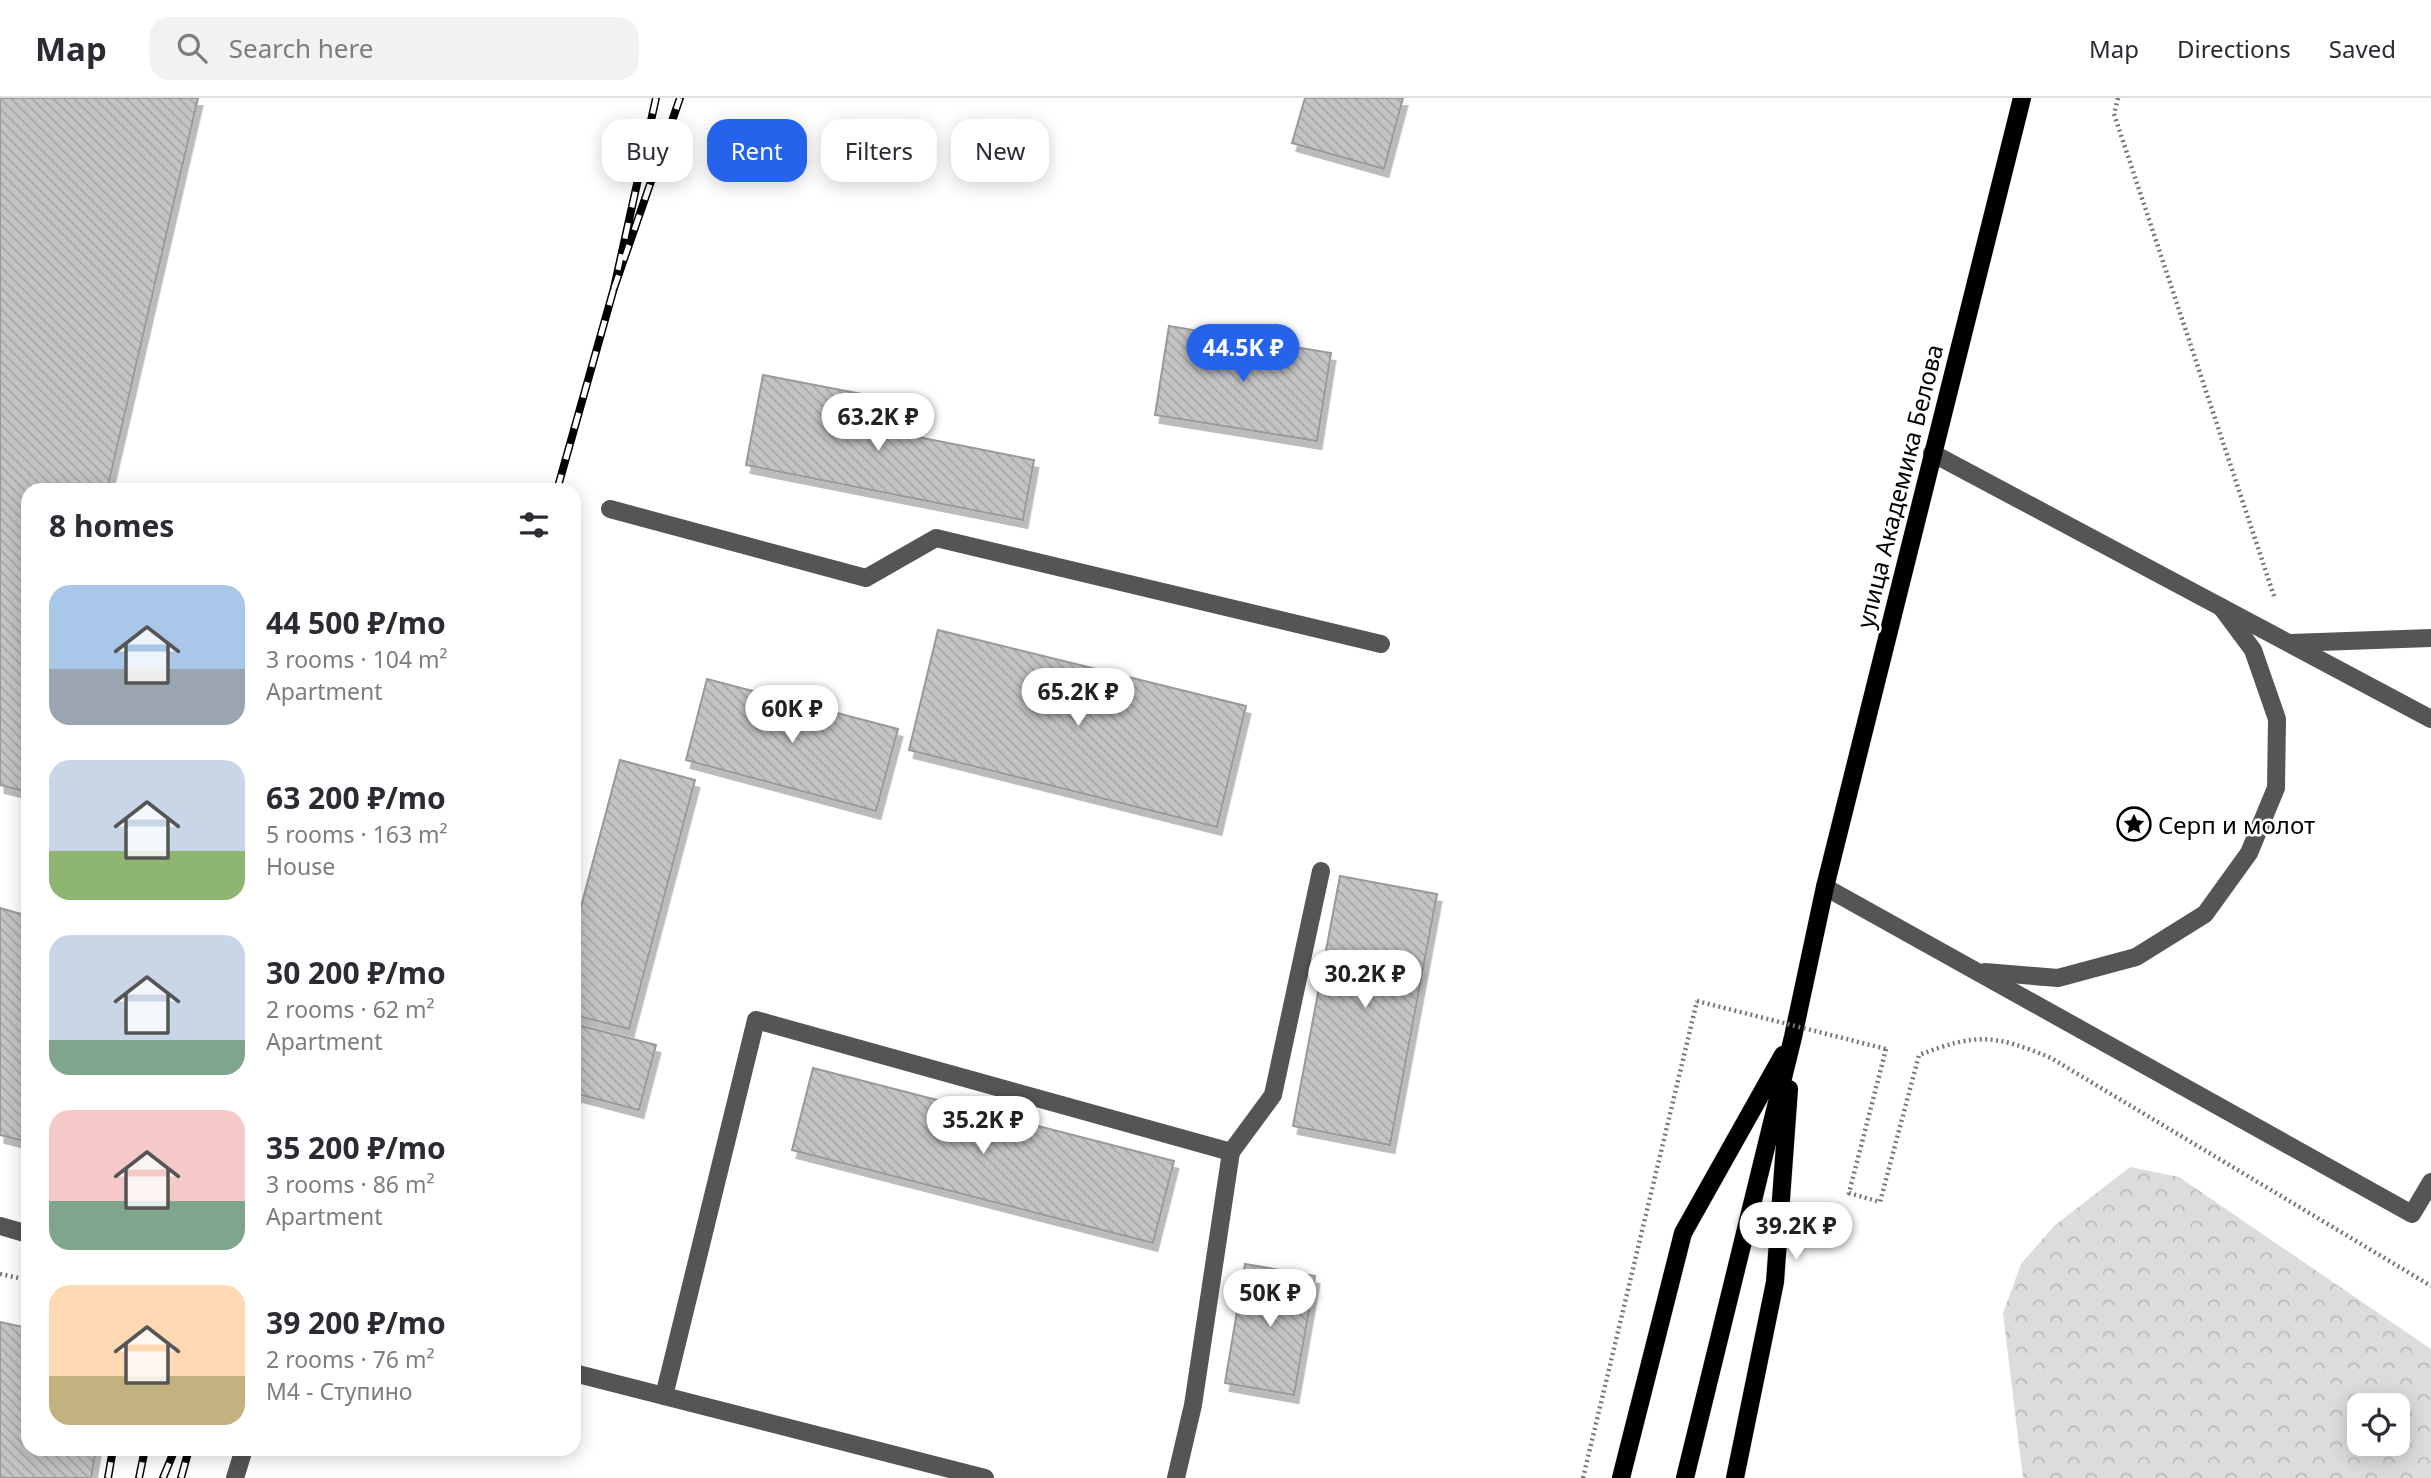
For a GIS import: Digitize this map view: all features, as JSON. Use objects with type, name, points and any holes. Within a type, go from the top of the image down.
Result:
[{"type":"main road","name":"улица Академика Белова","points":[[1793,1037],[1825,887],[2022,98]]},
{"type":"main road","points":[[1621,1478],[1682,1233],[1793,1037]]},
{"type":"main road","points":[[1685,1478],[1793,1037]]},
{"type":"main road","points":[[1735,1478],[1775,1282],[1793,1037]]},
{"type":"lane","points":[[1932,453],[2431,719]]},
{"type":"lane","points":[[610,509],[866,578],[936,538],[1381,644]]},
{"type":"lane","points":[[1978,971],[2058,978],[2136,957],[2204,914],[2249,853],[2276,788],[2277,719],[2253,650],[2221,607]]},
{"type":"lane","points":[[2290,643],[2431,638]]},
{"type":"lane","points":[[1176,1478],[1194,1405],[1231,1152],[1273,1095],[1321,872]]},
{"type":"lane","points":[[1825,887],[2412,1214],[2431,1182]]},
{"type":"lane","points":[[664,1396],[755,1020],[1231,1152]]},
{"type":"lane","points":[[0,1226],[21,1232]]},
{"type":"lane","points":[[581,1375],[985,1478]]},
{"type":"lane","points":[[235,1478],[242,1456]]},
{"type":"path","points":[[2118,98],[2114,114],[2290,643]]},
{"type":"path","points":[[1583,1478],[1697,1001],[1886,1049],[1849,1193],[1880,1202],[1919,1055],[1953,1042],[1987,1038],[2017,1044],[2051,1058],[2431,1286]]},
{"type":"path","points":[[0,1273],[21,1278]]},
{"type":"green space","points":[[2130,1167],[2179,1177],[2431,1349],[2431,1478],[2023,1478],[2003,1313],[2021,1264],[2054,1226]]},
{"type":"building","points":[[0,98],[198,98],[109,483],[21,483],[21,790],[0,785]]},
{"type":"building","points":[[1305,98],[1403,98],[1384,169],[1292,143]]},
{"type":"building","points":[[1169,326],[1331,353],[1317,441],[1155,415]]},
{"type":"building","points":[[763,375],[867,395],[862,426],[1034,460],[1023,520],[746,465]]},
{"type":"building","points":[[938,630],[1246,706],[1217,827],[909,750]]},
{"type":"building","points":[[707,679],[898,729],[876,811],[686,760]]},
{"type":"building","points":[[620,760],[695,780],[629,1029],[581,1017],[581,907]]},
{"type":"building","points":[[1340,876],[1437,894],[1390,1145],[1293,1126]]},
{"type":"building","points":[[0,908],[21,914],[21,1140],[0,1135]]},
{"type":"building","points":[[581,1026],[656,1045],[639,1110],[581,1095]]},
{"type":"building","points":[[813,1068],[1174,1161],[1153,1243],[792,1150]]},
{"type":"building","points":[[1245,1264],[1315,1276],[1294,1395],[1225,1383]]},
{"type":"building","points":[[0,1322],[21,1326],[21,1456],[95,1456],[91,1478],[0,1478]]},
{"type":"railway","points":[[656,98],[614,288],[680,98]]},
{"type":"railway","points":[[559,483],[614,288]]},
{"type":"railway","points":[[108,1478],[112,1456]]},
{"type":"railway","points":[[139,1478],[144,1456]]},
{"type":"railway","points":[[163,1478],[172,1456]]},
{"type":"railway","points":[[181,1478],[187,1456]]},
{"type":"place","name":"Серп и молот","points":[[2134,824]]}]
